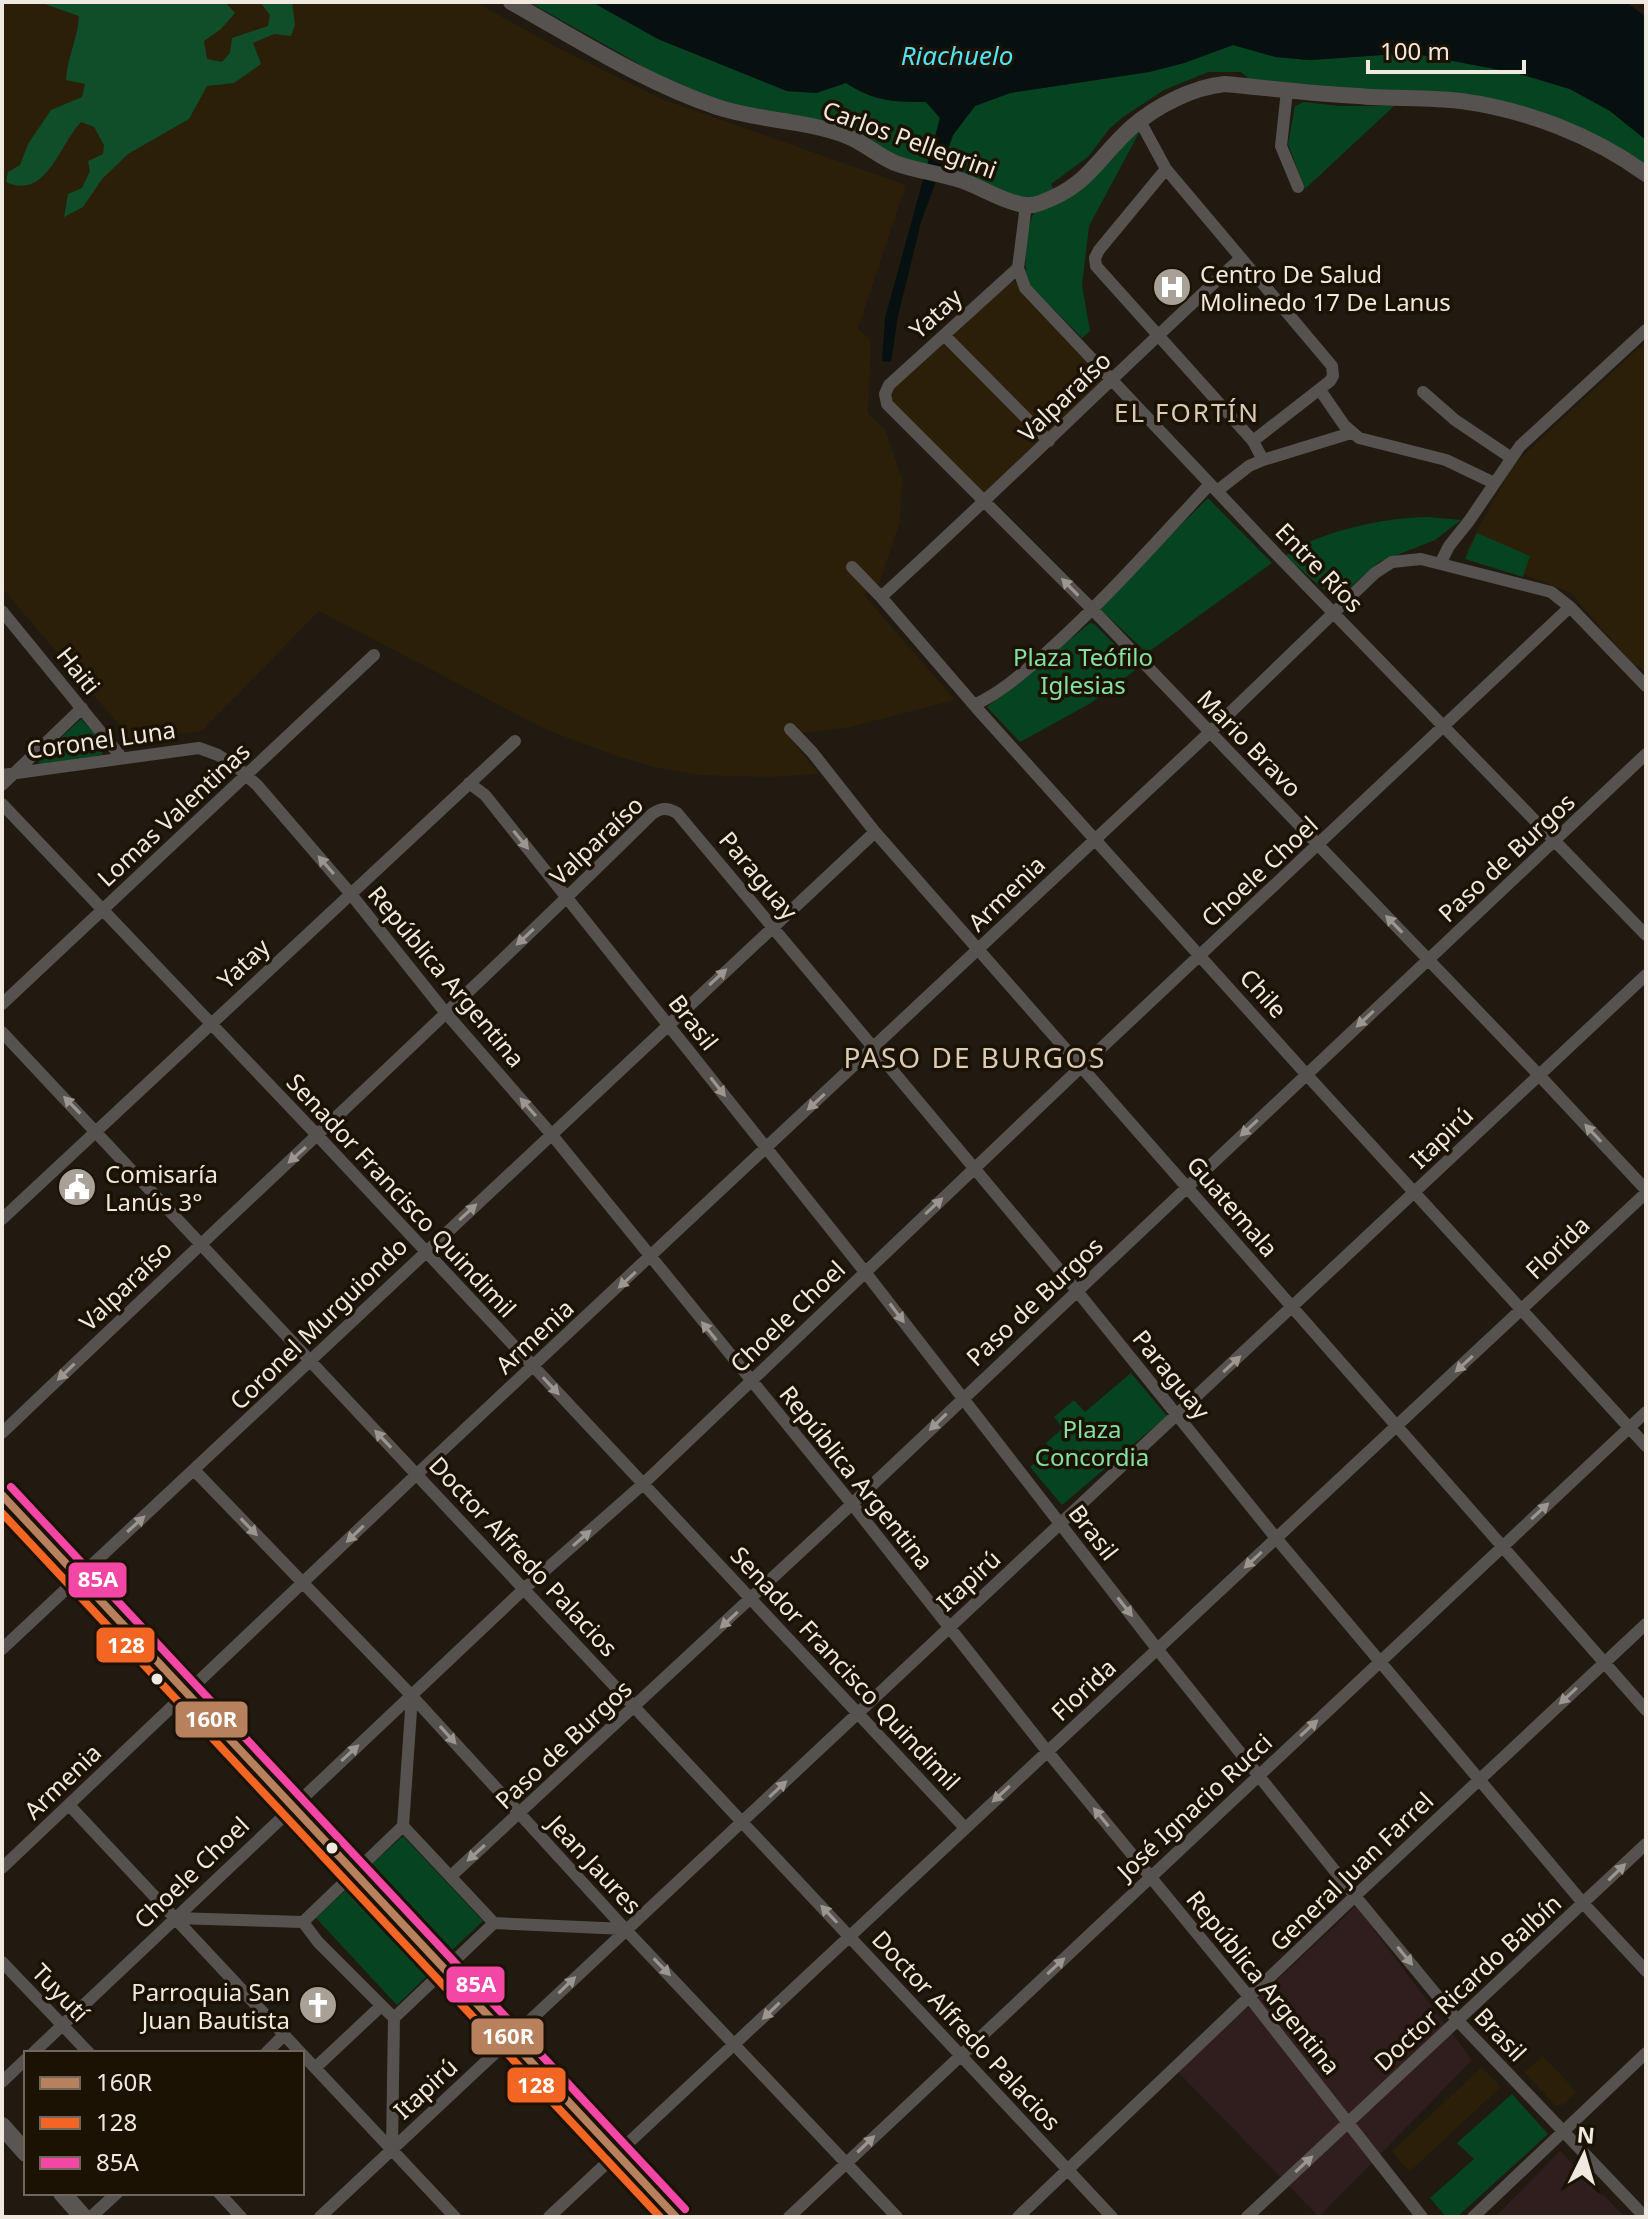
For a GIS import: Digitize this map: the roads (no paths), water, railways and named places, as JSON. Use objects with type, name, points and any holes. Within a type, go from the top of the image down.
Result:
[{"type":"main road","points":[[2,2126],[24,2151]]},
{"type":"main road","points":[[64,2195],[83,2217]]},
{"type":"street","name":"Carlos Pellegrini","points":[[511,2],[636,71],[693,98],[737,113],[834,131],[856,139],[882,157],[906,167],[954,178],[1002,199],[1026,205]]},
{"type":"street","points":[[1018,268],[1026,205],[1040,203],[1078,184],[1140,121],[1196,91],[1214,85],[1459,101],[1492,106],[1552,124],[1595,143],[1646,174]]},
{"type":"street","points":[[1287,91],[1281,146],[1298,187]]},
{"type":"street","points":[[1140,121],[1166,169],[1332,366],[1333,376],[1320,390],[1253,441]]},
{"type":"street","points":[[1166,169],[1099,250],[1095,258],[1096,266],[1253,441],[1263,460]]},
{"type":"street","name":"Valparaíso","points":[[881,597],[987,502],[1158,334],[1240,259]]},
{"type":"street","name":"Yatay","points":[[885,394],[889,385],[1018,268]]},
{"type":"street","name":"Entre Ríos","points":[[1018,268],[1025,288],[1213,488],[1646,935]]},
{"type":"street","points":[[1441,562],[1510,457],[1646,330]]},
{"type":"street","points":[[944,335],[1049,441]]},
{"type":"street","points":[[1320,390],[1351,433],[1369,442],[1446,460],[1494,483]]},
{"type":"street","points":[[1423,392],[1455,420],[1510,457]]},
{"type":"street","name":"Mario Bravo","points":[[885,394],[887,404],[1093,610],[1538,1074],[1646,1191]]},
{"type":"street","points":[[974,705],[1025,671],[1093,610],[1213,488],[1263,460],[1351,433]]},
{"type":"street","name":"Armenia","points":[[2,1868],[416,1475],[1209,733],[1370,577],[1392,562],[1404,559],[1441,562],[1551,592],[1570,607],[1646,686]]},
{"type":"street","name":"Chile","points":[[852,567],[1306,1074],[1646,1446]]},
{"type":"street","name":"Choele Choel","points":[[35,2051],[525,1588],[643,1484],[1570,607]]},
{"type":"street","name":"Haiti","points":[[2,611],[122,758]]},
{"type":"street","name":"Lomas Valentinas","points":[[2,1004],[374,655]]},
{"type":"street","points":[[2,785],[7,775],[82,708]]},
{"type":"street","name":"Guatemala","points":[[790,729],[875,832],[1646,1710]]},
{"type":"street","name":"Yatay","points":[[2,1219],[515,741]]},
{"type":"street","name":"Coronel Luna","points":[[7,775],[199,748],[218,755],[247,775]]},
{"type":"street","name":"Paso de Burgos","points":[[451,1876],[636,1707],[1646,754]]},
{"type":"street","name":"República Argentina","points":[[247,775],[552,1135],[852,1504],[1047,1751],[1250,1998],[1422,2217]]},
{"type":"street","name":"Brasil","points":[[469,783],[485,795],[568,897],[865,1272],[1158,1650],[1355,1896],[1458,2021],[1645,2217]]},
{"type":"street","name":"Senador Francisco Quindimil","points":[[2,804],[318,1136],[965,1828]]},
{"type":"street","name":"Valparaíso","points":[[2,1433],[200,1243],[318,1136],[652,814],[664,808]]},
{"type":"street","name":"Paraguay","points":[[664,808],[677,813],[773,926],[1077,1291],[1276,1538],[1583,1903],[1646,1971]]},
{"type":"street","name":"Coronel Murguiondo","points":[[2,1649],[875,832]]},
{"type":"street","name":"Itapirú","points":[[320,2217],[1646,975]]},
{"type":"street","name":"Doctor Alfredo Palacios","points":[[2,1032],[1112,2217]]},
{"type":"street","name":"Florida","points":[[549,2217],[1522,1311],[1646,1191]]},
{"type":"street","name":"José Ignacio Rucci","points":[[789,2217],[1646,1412]]},
{"type":"street","name":"Jean Jaures","points":[[195,1471],[412,1696],[625,1929],[897,2217]]},
{"type":"street","points":[[2,1495],[676,2217]]},
{"type":"street","name":"General Juan Farrel","points":[[1018,2217],[1646,1624]]},
{"type":"street","points":[[303,1922],[403,1826],[412,1696]]},
{"type":"street","points":[[69,1805],[299,2051]]},
{"type":"street","points":[[403,1826],[494,1923],[625,1929]]},
{"type":"street","name":"Doctor Ricardo Balbín","points":[[1247,2217],[1646,1844]]},
{"type":"street","points":[[174,1918],[303,1922],[380,2007],[394,2018]]},
{"type":"street","points":[[392,2149],[394,2018],[494,1923]]},
{"type":"street","name":"Tuyutí","points":[[2,1962],[87,2051]]},
{"type":"street","points":[[315,2068],[380,2007]]},
{"type":"street","points":[[268,2051],[284,2035]]},
{"type":"street","points":[[1473,2217],[1646,2053]]},
{"type":"street","points":[[304,2056],[455,2217]]},
{"type":"street","points":[[2,2082],[24,2061]]},
{"type":"street","points":[[91,2217],[115,2195]]},
{"type":"street","points":[[221,2195],[241,2217]]},
{"type":"water","name":"Riachuelo","points":[[592,2],[1626,2],[1646,17],[1646,140],[1610,111],[1570,89],[1516,73],[1411,53],[1310,60],[1276,57],[1233,45],[1149,72],[1010,93],[975,106],[953,135],[921,222],[898,316],[891,362],[882,361],[885,318],[940,118],[926,102],[884,99],[846,83],[816,93],[787,91],[658,39]]},
{"type":"place","name":"Centro De Salud Molinedo 17 De Lanus","points":[[1172,287]]},
{"type":"place","name":"Comisaría Lanús 3°","points":[[77,1187]]},
{"type":"place","name":"Parroquia San Juan Bautista","points":[[318,2005]]},
{"type":"district","name":"EL FORTÍN","points":[[1187,412]]},
{"type":"district","name":"PASO DE BURGOS","points":[[975,1057]]},
{"type":"park label","name":"Plaza Teófilo Iglesias","points":[[1083,670]]},
{"type":"park label","name":"Plaza Concordia","points":[[1092,1442]]}]
